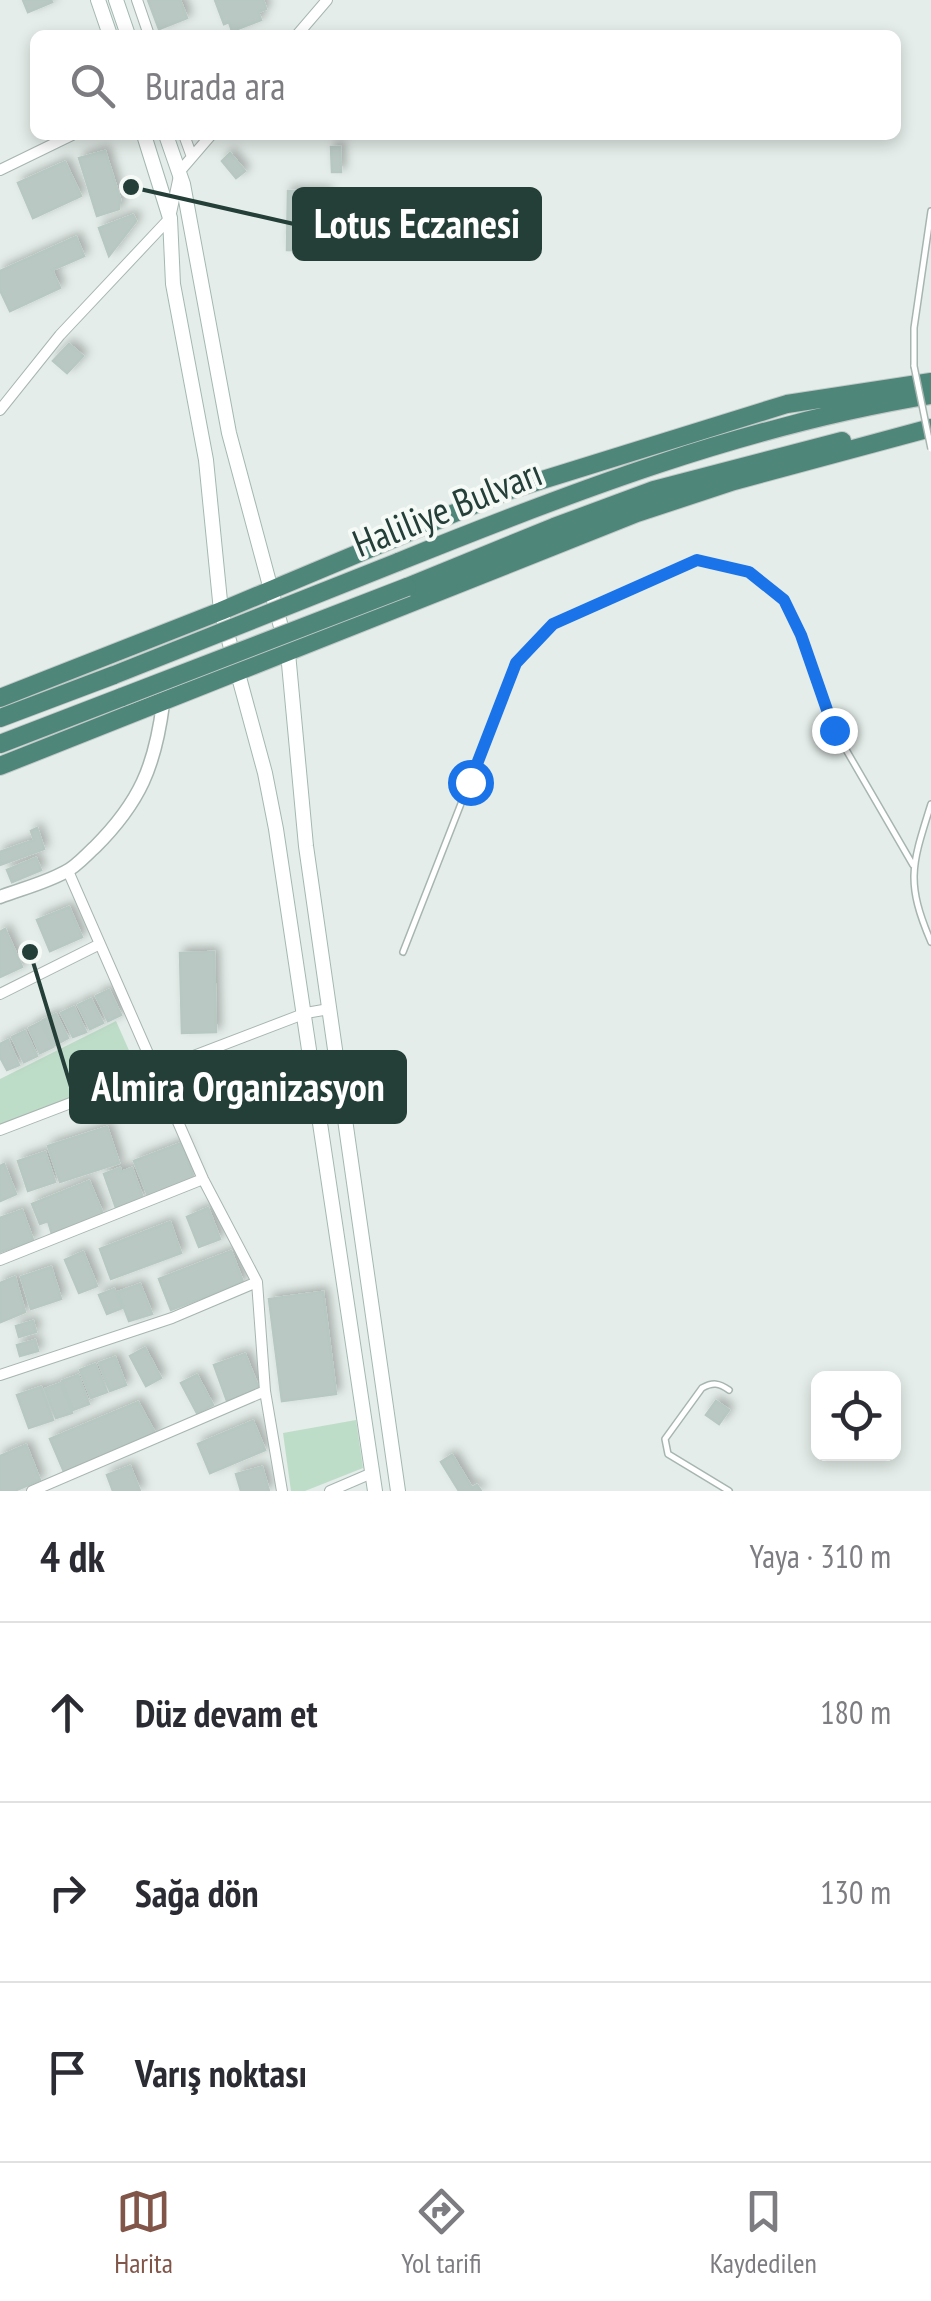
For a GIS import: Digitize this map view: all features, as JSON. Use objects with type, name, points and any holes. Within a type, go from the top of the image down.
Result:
[{"type":"highway","points":[[0,698],[507,491],[787,404],[931,382]]},
{"type":"highway","name":"Haliliye Bulvarı","points":[[0,718],[547,502],[647,467],[752,435],[931,396]]},
{"type":"highway","points":[[0,766],[636,513],[931,426]]},
{"type":"highway","name":"Haliliye Bulvarı","points":[[0,744],[654,490],[766,459],[931,426]]},
{"type":"main road","points":[[98,0],[108,30]]},
{"type":"main road","points":[[116,0],[126,30]]},
{"type":"main road","points":[[146,140],[170,218],[173,284],[206,460],[221,611],[265,773],[306,1013],[375,1491]]},
{"type":"main road","points":[[168,140],[180,171],[229,433],[288,653],[306,846],[398,1491]]},
{"type":"street","points":[[137,0],[147,30]]},
{"type":"street","points":[[301,30],[327,0]]},
{"type":"street","points":[[0,170],[62,140]]},
{"type":"street","points":[[186,140],[192,158]]},
{"type":"street","points":[[0,410],[60,335],[170,218],[180,171],[207,140]]},
{"type":"street","points":[[0,897],[68,871],[113,828],[133,803],[154,759],[163,704]]},
{"type":"street","points":[[68,871],[203,1179],[256,1282],[266,1390],[282,1491]]},
{"type":"street","points":[[0,994],[100,944]]},
{"type":"street","points":[[0,1130],[306,1013],[329,1009]]},
{"type":"street","points":[[0,1260],[203,1179]]},
{"type":"street","points":[[0,1375],[172,1318],[256,1282]]},
{"type":"street","points":[[32,1491],[266,1390]]},
{"type":"street","points":[[330,1491],[372,1472]]},
{"type":"lane","points":[[931,210],[914,328],[914,366],[931,449]]},
{"type":"lane","points":[[403,952],[516,663],[553,624],[697,560],[749,572],[784,600],[801,635],[834,730],[912,866]]},
{"type":"lane","points":[[931,804],[912,866],[916,908],[931,942]]},
{"type":"lane","points":[[729,1390],[711,1383],[702,1388],[665,1439],[668,1454],[730,1491]]},
{"type":"green space","points":[[116,1021],[139,1073],[0,1125],[0,1079]]},
{"type":"green space","points":[[356,1420],[363,1468],[305,1491],[291,1491],[283,1433]]},
{"type":"building","points":[[23,0],[51,0],[52,2],[28,12]]},
{"type":"building","points":[[148,0],[180,0],[187,18],[159,29]]},
{"type":"building","points":[[215,0],[263,0],[266,9],[258,12],[261,20],[235,30],[229,22],[224,24]]},
{"type":"building","points":[[331,147],[340,147],[341,172],[332,172]]},
{"type":"building","points":[[105,151],[120,199],[119,209],[97,216],[79,158]]},
{"type":"building","points":[[230,153],[245,171],[236,178],[222,161]]},
{"type":"building","points":[[65,162],[81,196],[33,218],[18,183]]},
{"type":"building","points":[[288,191],[327,192],[327,251],[287,250]]},
{"type":"building","points":[[133,215],[136,221],[109,256],[99,228]]},
{"type":"building","points":[[76,237],[84,256],[52,270],[60,288],[10,311],[0,290],[0,271]]},
{"type":"building","points":[[69,344],[83,356],[67,373],[53,361]]},
{"type":"building","points":[[37,828],[44,849],[0,865],[0,852],[34,840],[31,831]]},
{"type":"building","points":[[36,858],[41,870],[12,882],[7,870]]},
{"type":"building","points":[[69,907],[82,937],[50,951],[37,920]]},
{"type":"building","points":[[5,929],[22,967],[0,977],[0,932]]},
{"type":"building","points":[[214,952],[216,1032],[182,1033],[180,953]]},
{"type":"building","points":[[109,990],[121,1015],[108,1021],[96,996]]},
{"type":"building","points":[[91,999],[103,1023],[90,1029],[78,1005]]},
{"type":"building","points":[[74,1007],[86,1032],[73,1037],[61,1013]]},
{"type":"building","points":[[56,1014],[68,1038],[55,1045],[43,1020]]},
{"type":"building","points":[[41,1022],[53,1047],[40,1053],[29,1028]]},
{"type":"building","points":[[25,1031],[37,1056],[24,1062],[12,1037]]},
{"type":"building","points":[[8,1040],[19,1065],[7,1070],[0,1057],[0,1044]]},
{"type":"building","points":[[107,1127],[119,1163],[60,1182],[48,1146]]},
{"type":"building","points":[[181,1143],[194,1178],[148,1196],[134,1161]]},
{"type":"building","points":[[45,1152],[55,1182],[28,1191],[18,1161]]},
{"type":"building","points":[[4,1164],[16,1194],[0,1201],[0,1166]]},
{"type":"building","points":[[120,1168],[121,1172],[132,1168],[143,1198],[116,1208],[104,1174]]},
{"type":"building","points":[[89,1181],[103,1214],[52,1234],[48,1221],[40,1224],[32,1204]]},
{"type":"building","points":[[208,1208],[220,1239],[199,1247],[187,1217]]},
{"type":"building","points":[[22,1210],[33,1240],[0,1252],[0,1218]]},
{"type":"building","points":[[170,1222],[181,1253],[111,1279],[100,1249]]},
{"type":"building","points":[[231,1251],[243,1282],[171,1310],[159,1279]]},
{"type":"building","points":[[83,1252],[97,1286],[79,1293],[65,1260]]},
{"type":"building","points":[[51,1267],[61,1299],[31,1309],[21,1277]]},
{"type":"building","points":[[15,1277],[25,1312],[1,1322],[0,1283]]},
{"type":"building","points":[[140,1284],[152,1314],[129,1321],[118,1292]]},
{"type":"building","points":[[114,1289],[122,1308],[107,1314],[99,1295]]},
{"type":"building","points":[[323,1292],[336,1394],[282,1401],[269,1299]]},
{"type":"building","points":[[33,1321],[36,1332],[19,1337],[16,1326]]},
{"type":"building","points":[[35,1340],[38,1351],[20,1356],[17,1345]]},
{"type":"building","points":[[145,1348],[161,1378],[146,1386],[130,1356]]},
{"type":"building","points":[[245,1354],[259,1389],[227,1401],[214,1365]]},
{"type":"building","points":[[115,1357],[126,1385],[110,1391],[99,1363]]},
{"type":"building","points":[[95,1364],[107,1392],[91,1398],[80,1370]]},
{"type":"building","points":[[78,1375],[89,1404],[73,1410],[62,1381]]},
{"type":"building","points":[[197,1375],[213,1405],[197,1413],[181,1383]]},
{"type":"building","points":[[61,1383],[72,1413],[56,1418],[45,1389]]},
{"type":"building","points":[[41,1387],[53,1420],[29,1428],[17,1395]]},
{"type":"building","points":[[716,1401],[729,1410],[719,1424],[706,1415]]},
{"type":"building","points":[[138,1402],[156,1435],[65,1474],[50,1439]]},
{"type":"building","points":[[253,1421],[265,1450],[210,1473],[198,1444]]},
{"type":"building","points":[[26,1445],[40,1480],[14,1491],[0,1491],[0,1456]]},
{"type":"building","points":[[452,1455],[472,1488],[477,1485],[481,1491],[459,1491],[441,1462]]},
{"type":"building","points":[[130,1466],[140,1491],[113,1491],[107,1475]]},
{"type":"building","points":[[262,1467],[269,1491],[241,1491],[236,1474]]},
{"type":"place","name":"Lotus Eczanesi","points":[[131,187]]},
{"type":"place","name":"Almira Organizasyon","points":[[30,952]]},
{"type":"route","points":[[470,782],[516,663],[553,624],[697,560],[749,572],[784,600],[801,635],[834,730]]}]
